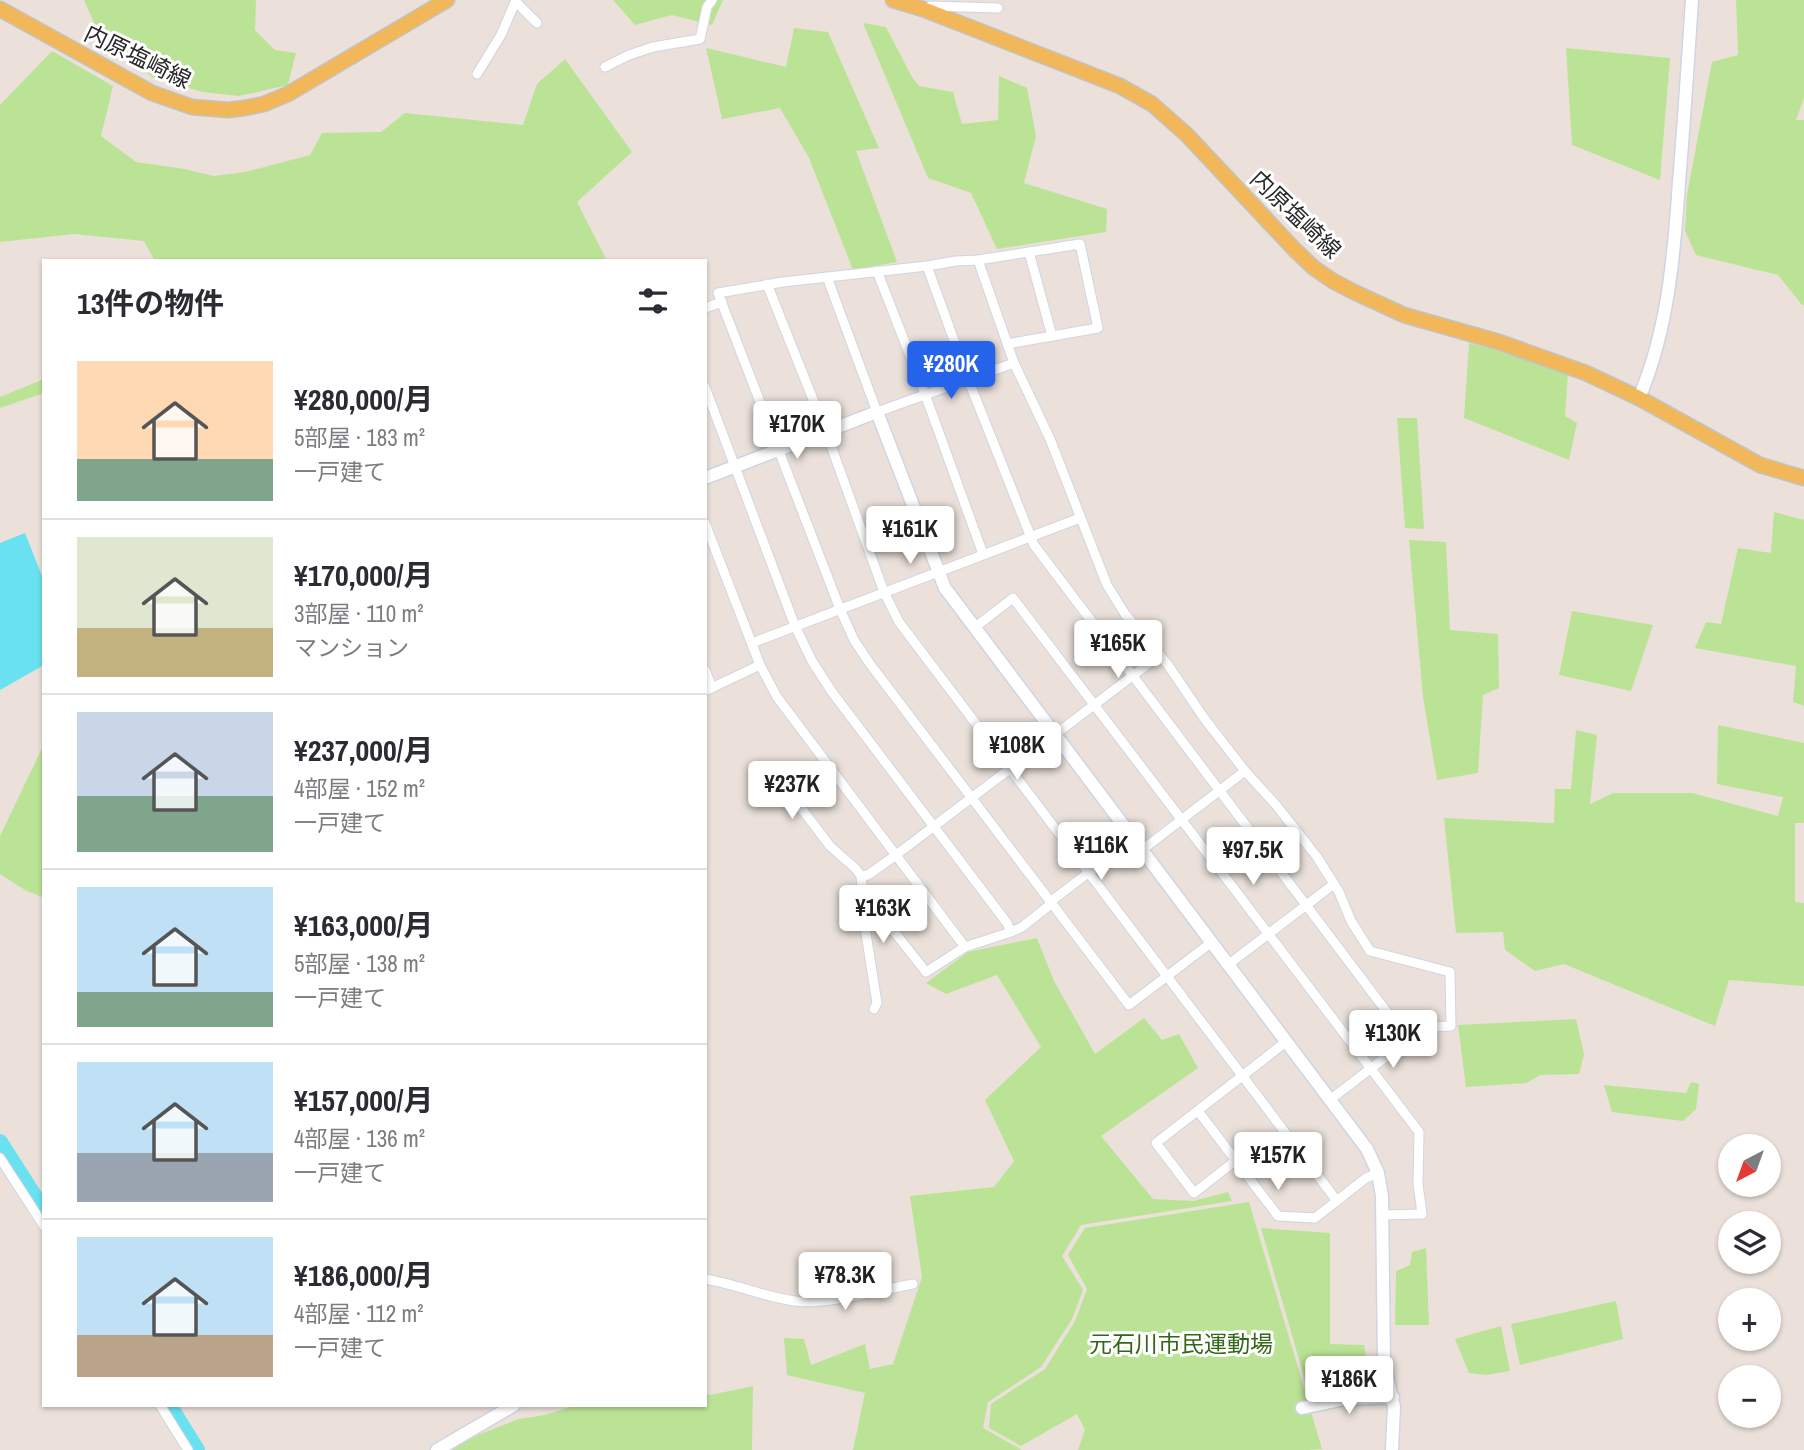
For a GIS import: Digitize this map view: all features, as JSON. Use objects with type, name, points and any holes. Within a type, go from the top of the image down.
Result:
[{"type":"main road","name":"内原塩崎線","points":[[0,9],[152,93],[192,107],[228,110],[264,104],[288,94],[447,0]]},
{"type":"main road","name":"内原塩崎線","points":[[893,0],[923,9],[1120,86],[1152,104],[1187,135],[1295,250],[1324,274],[1354,292],[1404,315],[1564,364],[1639,398],[1760,464],[1804,478]]},
{"type":"street","points":[[605,67],[653,47],[700,39],[707,7],[712,0]]},
{"type":"street","points":[[1639,398],[1650,373],[1671,280],[1692,0]]},
{"type":"street","points":[[477,74],[501,35],[516,1],[537,23]]},
{"type":"street","points":[[923,9],[930,6],[998,8]]},
{"type":"street","points":[[1007,344],[1098,328],[1080,244],[978,260],[767,284],[718,293],[840,609],[861,651],[1051,903],[1129,1005],[1212,942]]},
{"type":"street","points":[[1029,252],[1052,336]]},
{"type":"street","points":[[978,260],[1014,363],[1050,439],[1107,585],[1125,614],[1160,655],[1245,771],[1317,857],[1334,884],[1351,922],[1370,951],[1450,972],[1451,1026],[1430,1027],[1408,1040],[1331,1099]]},
{"type":"street","points":[[927,266],[968,379],[1034,545],[1408,1040]]},
{"type":"street","points":[[877,271],[983,554]]},
{"type":"street","points":[[827,277],[945,588],[1361,1139],[1373,1159],[1382,1196],[1384,1363],[1394,1407],[1392,1450]]},
{"type":"street","points":[[767,284],[826,432],[884,592],[906,633],[1337,1201]]},
{"type":"street","points":[[707,308],[722,302]]},
{"type":"street","points":[[707,477],[1014,363]]},
{"type":"street","points":[[707,392],[795,626],[812,662],[1007,923],[1011,932]]},
{"type":"street","points":[[751,643],[1080,518]]},
{"type":"street","points":[[707,528],[760,665],[782,705],[965,947]]},
{"type":"street","points":[[974,628],[1013,597],[1419,1132],[1418,1184],[1422,1214],[1383,1215]]},
{"type":"street","points":[[860,876],[868,875],[896,855],[1160,655]]},
{"type":"street","points":[[709,690],[760,665]]},
{"type":"street","points":[[832,771],[794,800],[830,846],[856,869],[860,876],[863,915],[877,1003],[874,1009]]},
{"type":"street","points":[[1142,850],[1245,771]]},
{"type":"street","points":[[863,897],[877,910],[926,972],[965,947],[1022,927],[1134,838]]},
{"type":"street","points":[[1229,964],[1334,884]]},
{"type":"street","points":[[1235,1161],[1194,1194],[1156,1143],[1287,1041]]},
{"type":"street","points":[[1198,1111],[1278,1216],[1315,1218],[1366,1178],[1378,1173]]},
{"type":"street","points":[[0,1158],[42,1223]]},
{"type":"street","points":[[707,1279],[776,1298],[808,1302],[913,1284]]},
{"type":"street","points":[[1302,1408],[1345,1399],[1392,1397]]},
{"type":"street","points":[[161,1407],[188,1450]]},
{"type":"street","points":[[437,1450],[511,1407]]},
{"type":"green space","points":[[84,0],[256,0],[255,30],[275,50],[296,53],[288,85],[239,96],[202,92],[152,77],[99,34]]},
{"type":"green space","points":[[613,0],[723,0],[712,25],[672,15],[635,25]]},
{"type":"green space","points":[[1736,0],[1804,0],[1804,98],[1796,120],[1804,120],[1804,305],[1778,275],[1696,255],[1685,231],[1687,195],[1712,62],[1738,55]]},
{"type":"green space","points":[[863,23],[886,27],[919,86],[953,92],[962,124],[998,120],[999,76],[1027,88],[1036,136],[1024,183],[1107,209],[1106,232],[997,249],[971,193],[928,178]]},
{"type":"green space","points":[[794,28],[828,32],[879,148],[856,151],[897,262],[853,270],[809,158],[780,108],[722,119],[706,48],[786,67]]},
{"type":"green space","points":[[1566,48],[1670,58],[1660,180],[1572,145]]},
{"type":"green space","points":[[52,51],[113,86],[101,136],[136,162],[214,176],[245,172],[310,155],[322,133],[381,132],[405,113],[523,125],[537,84],[565,59],[632,152],[577,202],[606,259],[154,259],[144,241],[74,234],[0,242],[0,105]]},
{"type":"green space","points":[[1469,343],[1545,362],[1568,374],[1565,416],[1577,423],[1569,460],[1464,418]]},
{"type":"green space","points":[[42,380],[42,394],[0,408],[0,397]]},
{"type":"green space","points":[[1397,418],[1417,418],[1424,529],[1405,528]]},
{"type":"green space","points":[[1774,512],[1804,520],[1804,706],[1793,702],[1796,666],[1695,648],[1706,622],[1721,624],[1738,548],[1771,553]]},
{"type":"green space","points":[[1409,540],[1446,542],[1450,630],[1498,634],[1499,688],[1483,695],[1478,773],[1437,780],[1423,697]]},
{"type":"green space","points":[[1572,611],[1653,625],[1631,691],[1559,675]]},
{"type":"green space","points":[[1718,725],[1804,743],[1804,823],[1795,823],[1795,902],[1804,903],[1804,986],[1729,980],[1715,1026],[1564,964],[1535,971],[1505,950],[1503,932],[1456,933],[1444,818],[1554,823],[1555,789],[1571,789],[1576,730],[1597,735],[1590,804],[1613,793],[1692,793],[1778,816],[1783,797],[1717,784]]},
{"type":"green space","points":[[42,748],[42,897],[0,874],[0,836]]},
{"type":"green space","points":[[1037,938],[1054,981],[1095,1054],[1144,1018],[1162,1040],[1179,1034],[1198,1068],[1101,1136],[1153,1199],[1193,1201],[1228,1192],[1232,1201],[1081,1225],[1062,1256],[1083,1290],[1072,1319],[1041,1367],[988,1402],[983,1428],[1022,1450],[853,1450],[865,1393],[787,1375],[784,1338],[804,1339],[811,1365],[865,1344],[870,1369],[893,1364],[922,1277],[910,1196],[994,1187],[1014,1161],[985,1100],[1041,1047],[997,975],[946,994],[926,983],[968,952]]},
{"type":"green space","points":[[1576,1019],[1584,1054],[1579,1074],[1541,1075],[1526,1083],[1466,1087],[1458,1025]]},
{"type":"green space","points":[[1691,1082],[1699,1084],[1696,1109],[1683,1121],[1612,1112],[1604,1085],[1686,1093]]},
{"type":"green space","name":"元石川市民運動場","points":[[1249,1202],[1322,1449],[1078,1450],[1085,1430],[1077,1414],[1021,1446],[989,1428],[991,1404],[1045,1369],[1075,1321],[1087,1289],[1068,1255],[1085,1228]]},
{"type":"green space","points":[[1261,1228],[1330,1233],[1330,1344],[1364,1345],[1372,1389],[1311,1401]]},
{"type":"green space","points":[[1426,1248],[1429,1325],[1395,1325],[1396,1271],[1410,1265],[1412,1252]]},
{"type":"green space","points":[[1616,1301],[1623,1339],[1520,1365],[1511,1324]]},
{"type":"green space","points":[[1501,1326],[1510,1371],[1486,1375],[1469,1373],[1455,1339]]},
{"type":"green space","points":[[753,1386],[752,1450],[452,1450],[468,1439],[519,1419],[571,1407],[707,1407],[707,1394]]},
{"type":"water","points":[[25,533],[42,576],[42,666],[0,690],[0,543]]},
{"type":"waterway","points":[[0,1142],[42,1208]]},
{"type":"waterway","points":[[170,1407],[197,1450]]}]
